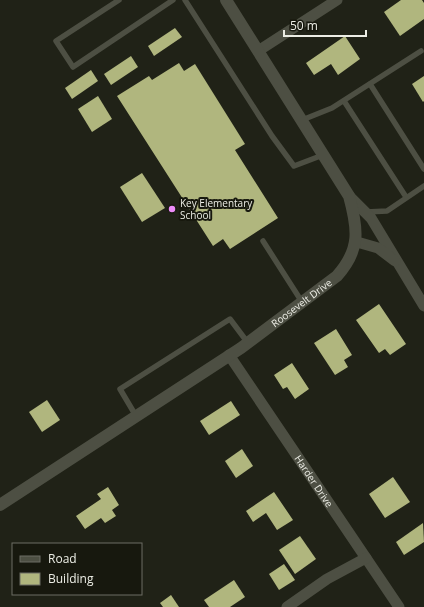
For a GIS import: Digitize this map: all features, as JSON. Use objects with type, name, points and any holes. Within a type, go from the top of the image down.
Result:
[{"type":"street","name":"Roosevelt Drive","points":[[0,505],[248,343],[342,271],[353,253],[357,242],[355,217],[349,196],[226,0]]},
{"type":"street","points":[[258,51],[337,0]]},
{"type":"street","points":[[349,196],[364,213],[371,218],[386,240],[397,262],[424,306]]},
{"type":"street","points":[[357,242],[378,248],[397,262]]},
{"type":"street","name":"Harder Drive","points":[[229,356],[399,607]]},
{"type":"street","points":[[287,607],[327,579],[366,558]]},
{"type":"lane","points":[[119,0],[56,41],[72,67],[173,0]]},
{"type":"lane","points":[[185,0],[272,136],[294,166],[324,154]]},
{"type":"lane","points":[[302,120],[332,108],[421,51]]},
{"type":"lane","points":[[370,84],[424,169]]},
{"type":"lane","points":[[344,101],[406,197]]},
{"type":"lane","points":[[364,213],[387,211],[424,186]]},
{"type":"lane","points":[[263,241],[302,303]]},
{"type":"lane","points":[[136,416],[120,389],[230,319],[248,343]]},
{"type":"building","points":[[401,0],[422,0],[424,3],[424,19],[400,36],[384,12]]},
{"type":"building","points":[[175,28],[182,37],[154,56],[148,46]]},
{"type":"building","points":[[345,36],[360,59],[338,75],[331,64],[314,75],[306,63]]},
{"type":"building","points":[[131,56],[138,67],[111,85],[104,74]]},
{"type":"building","points":[[179,63],[184,71],[195,64],[245,144],[235,150],[278,218],[230,249],[223,239],[213,246],[117,96],[149,76],[152,80]]},
{"type":"building","points":[[91,70],[98,81],[72,99],[65,88]]},
{"type":"building","points":[[424,76],[424,101],[423,102],[412,84]]},
{"type":"building","points":[[98,96],[112,119],[92,132],[78,109]]},
{"type":"building","points":[[142,173],[165,208],[142,222],[120,187]]},
{"type":"building","points":[[379,304],[406,344],[390,355],[385,349],[379,353],[356,320]]},
{"type":"building","points":[[336,329],[352,355],[344,360],[348,367],[335,375],[314,343]]},
{"type":"building","points":[[292,363],[309,389],[295,399],[287,387],[283,389],[274,375]]},
{"type":"building","points":[[47,400],[60,420],[42,432],[29,412]]},
{"type":"building","points":[[231,401],[240,415],[209,435],[200,421]]},
{"type":"building","points":[[242,449],[253,466],[236,478],[225,461]]},
{"type":"building","points":[[393,477],[410,502],[385,518],[369,494]]},
{"type":"building","points":[[108,487],[119,505],[112,510],[116,516],[105,523],[101,518],[85,529],[76,516],[101,499],[97,494]]},
{"type":"building","points":[[274,492],[293,520],[277,530],[266,513],[253,522],[246,511]]},
{"type":"building","points":[[423,523],[424,542],[404,555],[396,542]]},
{"type":"building","points":[[300,536],[316,559],[295,574],[279,550]]},
{"type":"building","points":[[284,564],[295,580],[279,590],[269,574]]},
{"type":"building","points":[[234,580],[245,597],[230,607],[209,607],[204,600]]},
{"type":"building","points":[[171,595],[179,607],[163,607],[160,603]]},
{"type":"place","name":"Key Elementary School","points":[[172,209]]}]
